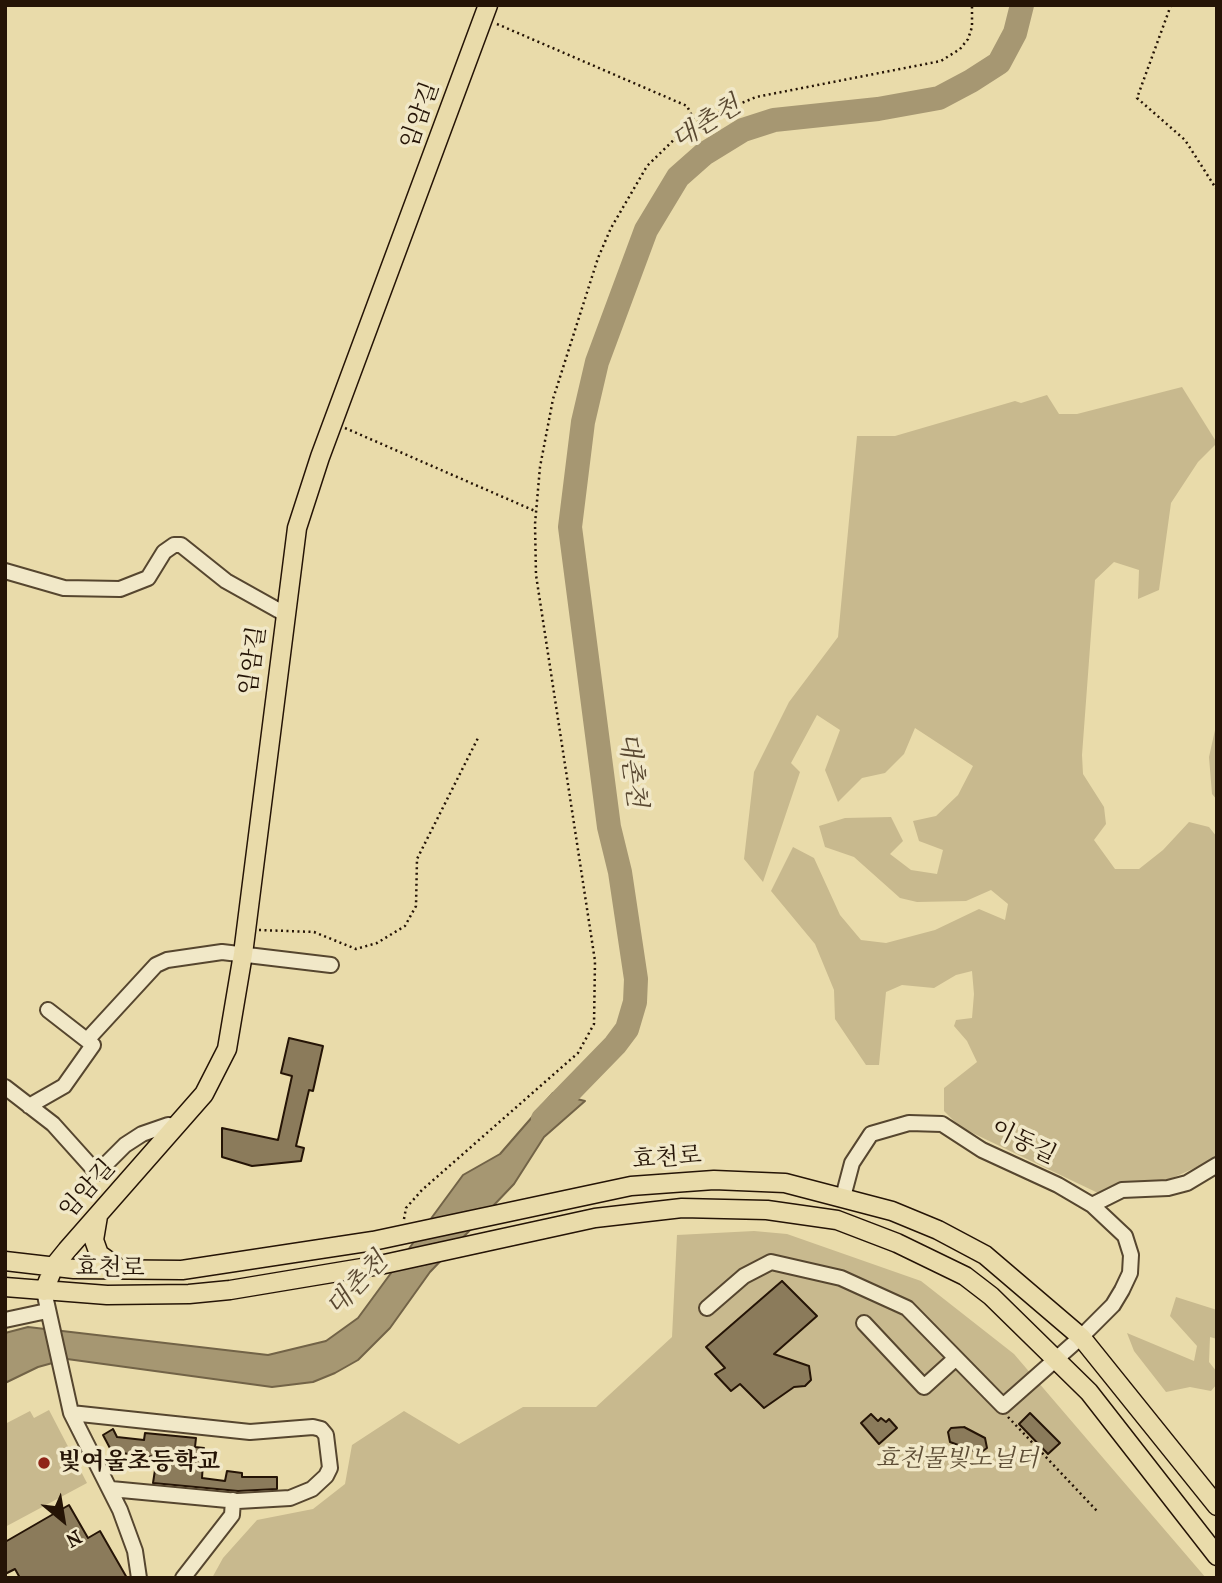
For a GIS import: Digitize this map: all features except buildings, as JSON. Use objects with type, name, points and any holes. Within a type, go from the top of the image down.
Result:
[{"type":"main road","name":"임암길","points":[[44,1291],[54,1266],[204,1094],[227,1049],[243,954],[297,528],[333,422],[486,11]]},
{"type":"main road","name":"효천로","points":[[5,1261],[54,1266],[181,1270],[406,1233],[520,1207],[631,1186],[714,1180],[785,1183],[843,1196],[926,1225],[985,1255],[1081,1337],[1139,1413],[1217,1506]]},
{"type":"main road","name":"효천로","points":[[5,1287],[44,1291],[189,1294],[380,1265],[595,1218],[682,1208],[720,1207],[778,1211],[836,1220],[897,1243],[965,1276],[992,1296],[1089,1392],[1197,1534],[1217,1556]]},
{"type":"main road","points":[[98,1216],[94,1240],[99,1254],[120,1269]]},
{"type":"street","points":[[5,571],[64,589],[120,589],[148,578],[164,552],[174,545],[181,545],[226,581],[285,614]]},
{"type":"street","points":[[87,1040],[156,965],[222,952],[331,965]]},
{"type":"street","points":[[29,1106],[64,1086],[93,1045],[48,1010]]},
{"type":"street","points":[[5,1087],[61,1132],[97,1173],[125,1145],[142,1134],[168,1125],[176,1126]]},
{"type":"street","name":"이동길","points":[[843,1196],[852,1163],[871,1134],[909,1123],[942,1124],[982,1150],[1058,1185],[1093,1205],[1125,1236],[1130,1255],[1130,1273],[1112,1305],[1058,1359],[1003,1406]]},
{"type":"street","points":[[1093,1205],[1122,1190],[1168,1188],[1187,1183],[1217,1165]]},
{"type":"street","points":[[707,1308],[752,1270],[771,1262],[782,1262],[841,1278],[895,1300],[917,1317],[1003,1406]]},
{"type":"street","points":[[44,1291],[71,1413],[111,1489],[135,1551],[138,1578]]},
{"type":"street","points":[[5,1320],[48,1314]]},
{"type":"street","points":[[864,1324],[924,1387],[956,1358]]},
{"type":"street","points":[[71,1413],[250,1432],[313,1427],[321,1429],[326,1435],[330,1468],[319,1485],[290,1498],[233,1500],[111,1489]]},
{"type":"street","points":[[183,1578],[232,1515],[233,1500]]},
{"type":"path","points":[[406,1233],[404,1216],[414,1199],[578,1053],[594,1024],[595,961],[536,575],[536,512],[540,467],[553,399],[598,258],[621,208],[647,166],[677,135],[695,122],[767,94],[941,61],[960,49],[968,39],[972,27],[972,5]]},
{"type":"path","points":[[1171,5],[1137,98],[1185,140],[1217,190]]},
{"type":"path","points":[[486,11],[687,106],[695,122]]},
{"type":"path","points":[[333,422],[536,512]]},
{"type":"path","points":[[246,928],[314,932],[356,949],[377,943],[405,926],[416,906],[417,859],[480,736]]},
{"type":"path","points":[[1003,1406],[1010,1422],[1097,1511]]},
{"type":"green space","points":[[1182,387],[1217,443],[1198,462],[1171,503],[1159,590],[1138,599],[1139,570],[1114,562],[1095,580],[1082,755],[1083,774],[1104,807],[1106,824],[1094,840],[1115,869],[1139,869],[1163,850],[1189,822],[1209,827],[1217,837],[1217,1158],[1170,1179],[1115,1185],[1098,1193],[960,1127],[944,1111],[944,1088],[977,1062],[967,1041],[954,1026],[956,1020],[972,1018],[972,971],[956,975],[934,988],[902,985],[886,992],[879,1065],[866,1065],[835,1019],[834,990],[815,944],[771,891],[793,847],[814,858],[840,915],[861,940],[886,943],[935,930],[979,909],[1005,920],[1008,904],[991,890],[966,901],[917,902],[900,898],[854,857],[825,847],[819,826],[845,818],[891,817],[903,841],[890,854],[911,870],[937,874],[943,850],[919,841],[913,821],[936,816],[958,795],[973,766],[915,728],[904,754],[885,773],[862,778],[838,802],[825,770],[840,730],[817,715],[791,763],[800,772],[763,882],[744,859],[754,772],[789,702],[838,637],[857,436],[895,436],[1015,401],[1021,403],[1047,395],[1059,414],[1077,414]]},
{"type":"green space","points":[[1217,721],[1217,800],[1212,794],[1209,757]]},
{"type":"green space","name":"효천물빛노닐터","points":[[754,1231],[787,1234],[921,1281],[1014,1354],[1206,1578],[212,1578],[223,1558],[257,1520],[313,1509],[345,1484],[352,1445],[404,1411],[459,1444],[523,1407],[596,1407],[672,1337],[677,1235]]},
{"type":"green space","points":[[1176,1297],[1217,1310],[1217,1339],[1210,1337],[1209,1362],[1217,1372],[1217,1384],[1211,1391],[1190,1387],[1166,1392],[1134,1351],[1127,1333],[1194,1361],[1197,1346],[1170,1316]]},
{"type":"green space","points":[[49,1410],[87,1483],[5,1527],[5,1424],[30,1411],[34,1418]]},
{"type":"shaded area","points":[[553,1093],[585,1101],[544,1137],[514,1184],[430,1272],[390,1328],[358,1360],[335,1373],[313,1382],[272,1387],[67,1359],[38,1367],[5,1383],[5,1333],[28,1327],[268,1355],[326,1341],[358,1318],[463,1175],[500,1154]]},
{"type":"waterway","name":"대촌천","points":[[543,1119],[615,1045],[627,1029],[635,1002],[636,979],[620,872],[609,827],[570,527],[583,422],[597,362],[646,230],[678,177],[704,154],[743,130],[774,120],[878,109],[939,98],[971,81],[999,63],[1015,33],[1022,5]]},
{"type":"place","name":"빛여울초등학교","points":[[44,1463]]}]
